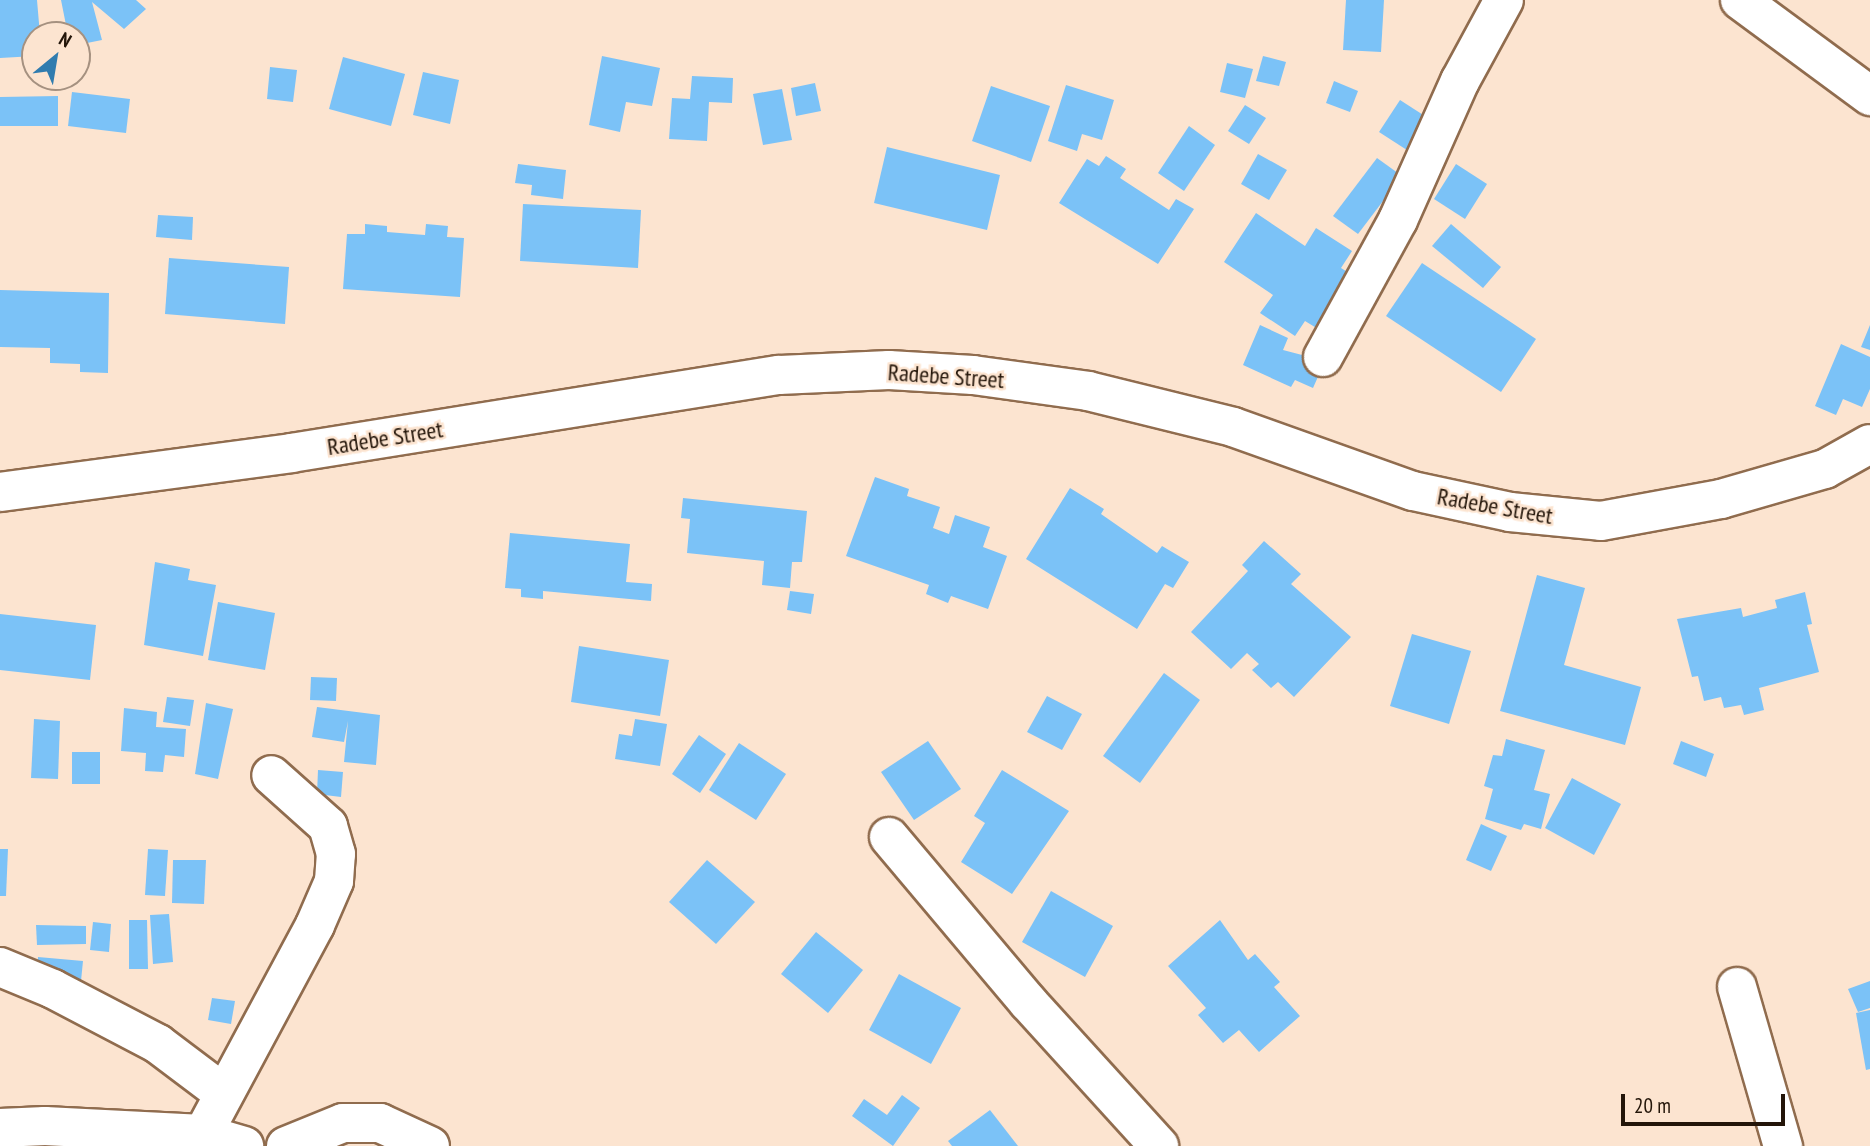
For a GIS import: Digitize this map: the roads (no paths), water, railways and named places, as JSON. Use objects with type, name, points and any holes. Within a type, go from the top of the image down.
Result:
[{"type":"street","points":[[1323,357],[1398,220],[1460,81],[1504,0]]},
{"type":"street","points":[[1740,0],[1870,96]]},
{"type":"street","name":"Radebe Street","points":[[0,492],[291,453],[779,374],[889,370],[973,375],[1088,391],[1233,427],[1413,491],[1510,512],[1601,521],[1721,499],[1825,469],[1870,444]]},
{"type":"street","points":[[1825,469],[1870,469]]},
{"type":"street","points":[[203,1134],[316,925],[334,881],[336,854],[328,826],[271,775]]},
{"type":"street","points":[[889,837],[1028,1002],[1159,1146]]},
{"type":"street","points":[[0,967],[53,989],[158,1044],[223,1093]]},
{"type":"street","points":[[1737,987],[1783,1146]]},
{"type":"street","points":[[286,1146],[343,1123],[380,1123],[430,1146]]},
{"type":"street","points":[[0,1128],[45,1126],[203,1134],[244,1146]]}]
